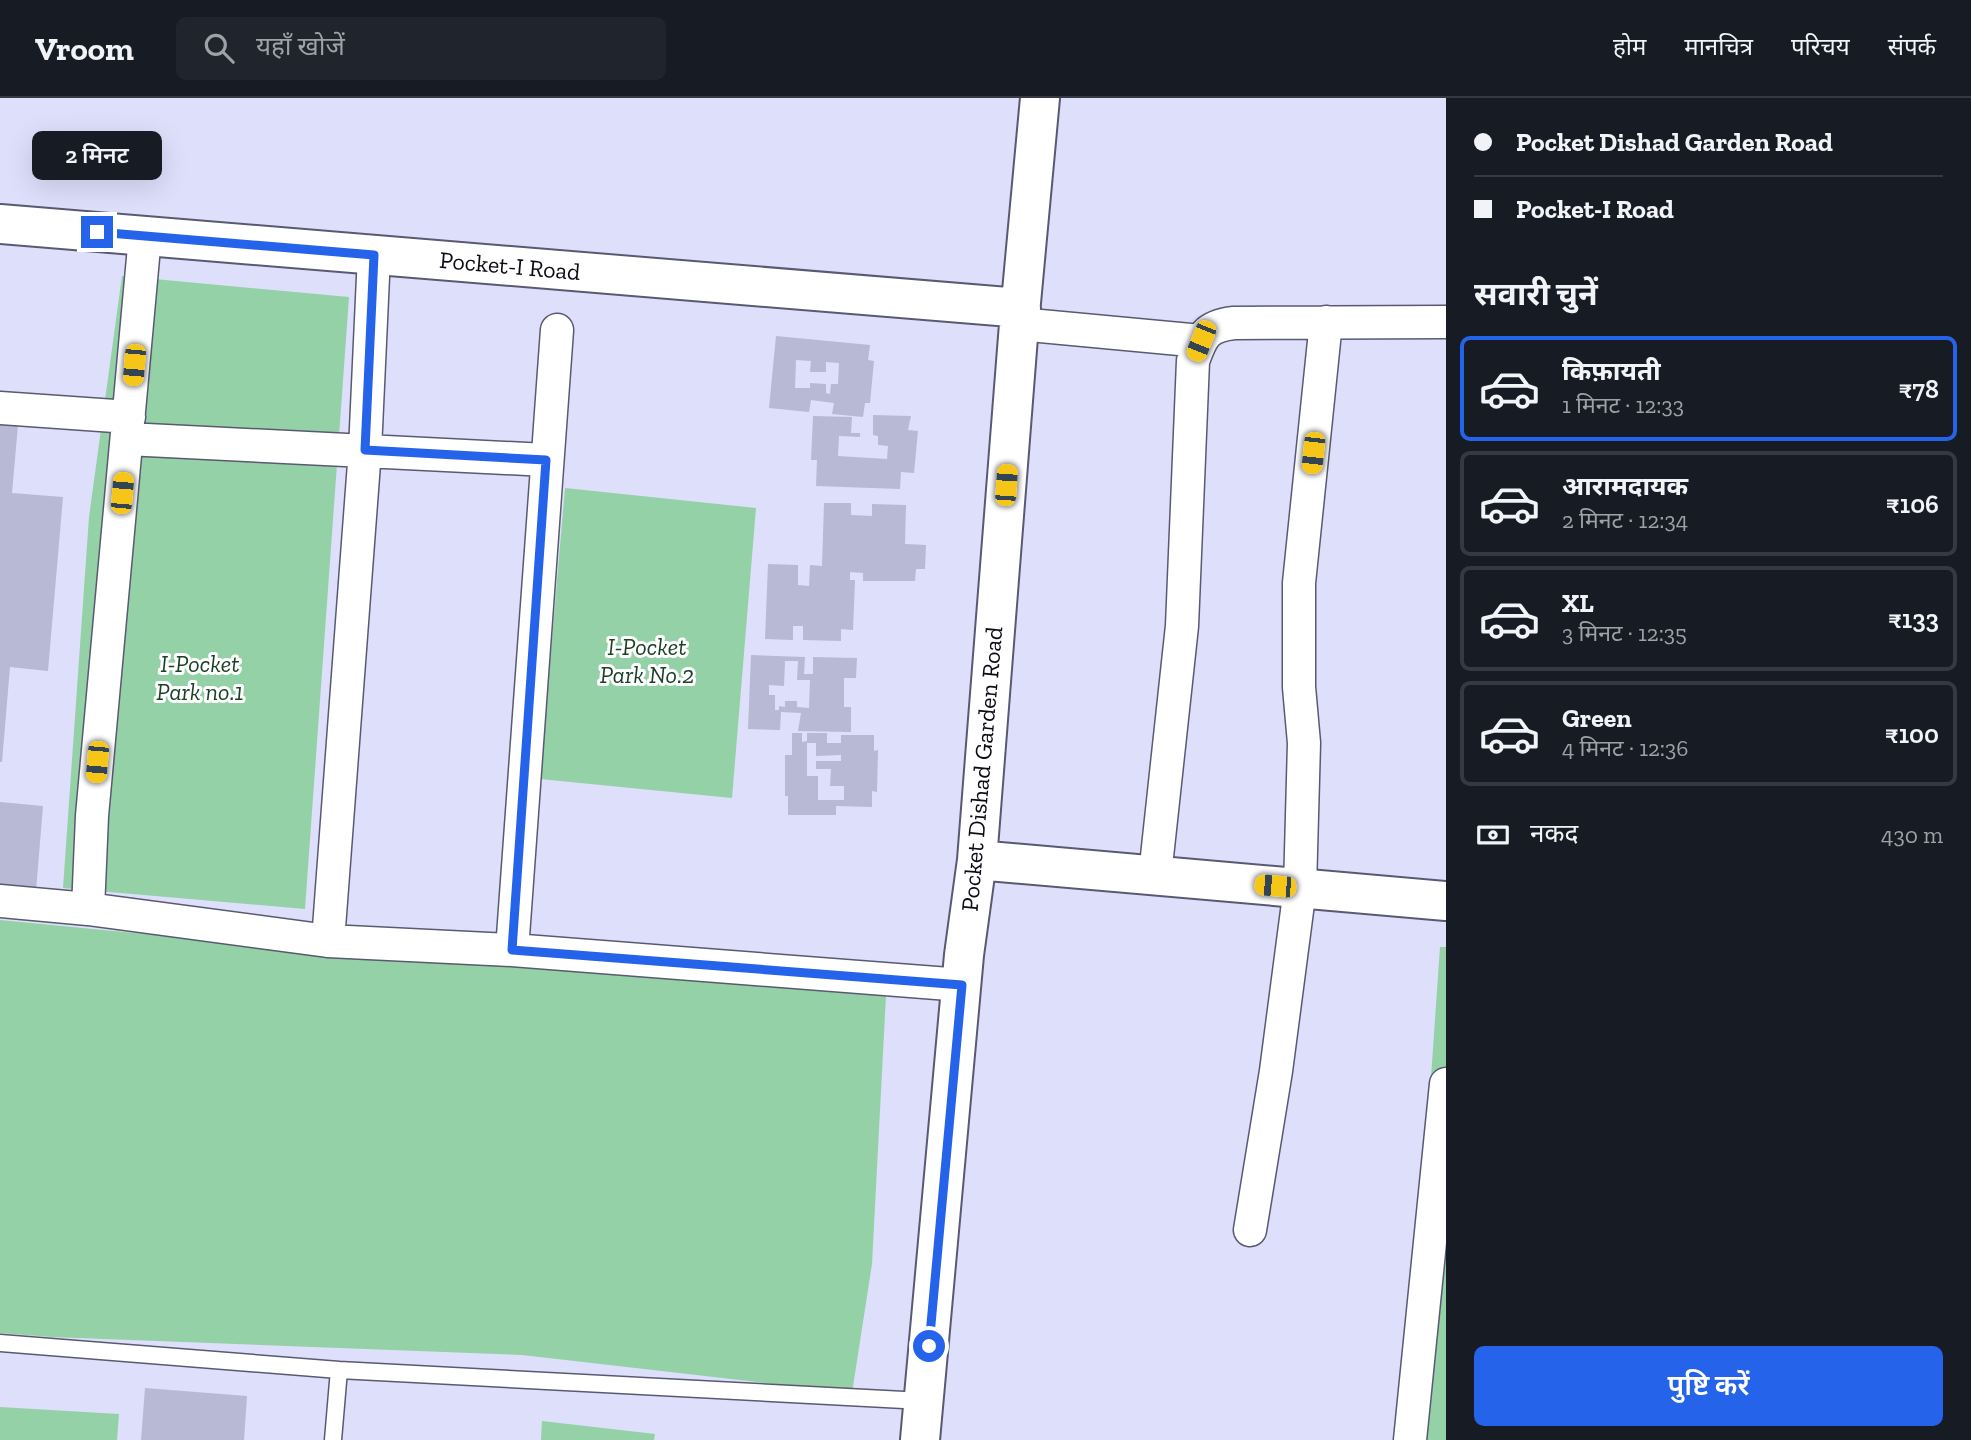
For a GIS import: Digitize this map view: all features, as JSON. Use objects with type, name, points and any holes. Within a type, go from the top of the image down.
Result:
[{"type":"street","name":"Pocket Dishad Garden Road","points":[[920,1440],[976,860],[1040,98]]},
{"type":"street","name":"Pocket-I Road","points":[[0,224],[374,255],[1020,316]]},
{"type":"street","points":[[88,909],[92,816],[145,236]]},
{"type":"street","points":[[328,941],[365,450],[374,255]]},
{"type":"street","points":[[1020,316],[1201,341]]},
{"type":"street","points":[[1250,1230],[1276,1071],[1300,888],[1304,743],[1299,687],[1299,583],[1326,322]]},
{"type":"street","points":[[1155,875],[1182,626],[1193,361],[1201,341],[1218,325],[1226,324],[1446,322]]},
{"type":"street","points":[[512,950],[557,330]]},
{"type":"street","points":[[0,408],[128,428],[365,450],[546,460]]},
{"type":"street","points":[[976,860],[1446,901]]},
{"type":"street","points":[[0,901],[88,909],[328,941],[512,950],[962,985]]},
{"type":"street","points":[[1409,1440],[1446,1084]]},
{"type":"lane","points":[[0,1343],[339,1370],[924,1401]]},
{"type":"lane","points":[[333,1440],[339,1370]]},
{"type":"green space","name":"I-Pocket Park no.1","points":[[122,276],[349,297],[305,909],[63,888],[89,517]]},
{"type":"green space","name":"I-Pocket Park No.2","points":[[565,488],[756,508],[732,798],[540,779]]},
{"type":"green space","points":[[0,920],[331,952],[886,995],[872,1264],[852,1393],[522,1355],[0,1333]]},
{"type":"green space","points":[[1440,947],[1446,947],[1446,1440],[1406,1440]]},
{"type":"green space","points":[[0,1407],[119,1414],[117,1440],[0,1440]]},
{"type":"green space","points":[[542,1421],[655,1434],[654,1440],[541,1440]]},
{"type":"building","points":[[776,336],[870,345],[868,360],[874,361],[870,403],[865,403],[863,417],[832,414],[834,403],[811,400],[809,412],[769,408]],"holes":[[[796,360],[811,361],[810,372],[826,372],[826,362],[839,363],[838,384],[831,384],[830,394],[826,393],[826,384],[810,383],[810,388],[795,388]]]},
{"type":"building","points":[[873,415],[911,416],[908,430],[918,431],[914,473],[901,472],[900,489],[816,486],[817,460],[811,460],[813,416],[852,417],[851,433],[860,433],[860,437],[839,436],[838,456],[887,459],[888,446],[878,445],[878,436],[873,435]]},
{"type":"building","points":[[0,424],[18,425],[12,493],[63,497],[48,671],[10,667],[2,762],[0,762]]},
{"type":"building","points":[[824,503],[851,503],[851,515],[872,516],[872,504],[906,505],[905,544],[926,545],[925,569],[916,569],[915,581],[863,581],[863,573],[850,572],[850,580],[855,580],[853,630],[841,629],[841,641],[803,640],[803,626],[793,626],[793,640],[765,639],[768,564],[798,565],[798,585],[809,586],[810,565],[822,566]]},
{"type":"building","points":[[751,655],[805,657],[804,674],[813,674],[813,657],[857,658],[856,678],[844,678],[844,707],[851,707],[851,732],[798,731],[801,713],[781,712],[780,730],[748,729]],"holes":[[[785,661],[798,661],[797,680],[810,680],[809,708],[797,707],[797,701],[785,701],[785,707],[779,706],[779,710],[775,710],[775,695],[769,695],[769,685],[784,686]]]},
{"type":"building","points":[[792,733],[802,733],[802,742],[807,741],[807,733],[827,733],[827,743],[841,743],[841,735],[874,735],[874,751],[878,750],[877,792],[872,791],[872,807],[836,806],[836,815],[788,815],[785,755],[792,755]],"holes":[[[807,743],[816,743],[816,756],[841,755],[841,761],[816,761],[816,769],[831,769],[830,786],[844,786],[844,800],[818,800],[818,776],[807,776]]]},
{"type":"building","points":[[0,802],[43,806],[36,891],[0,888]]},
{"type":"building","points":[[145,1388],[247,1396],[244,1440],[141,1440]]},
{"type":"route","points":[[97,232],[374,255],[365,450],[546,460],[512,950],[962,985],[929,1346]]}]
